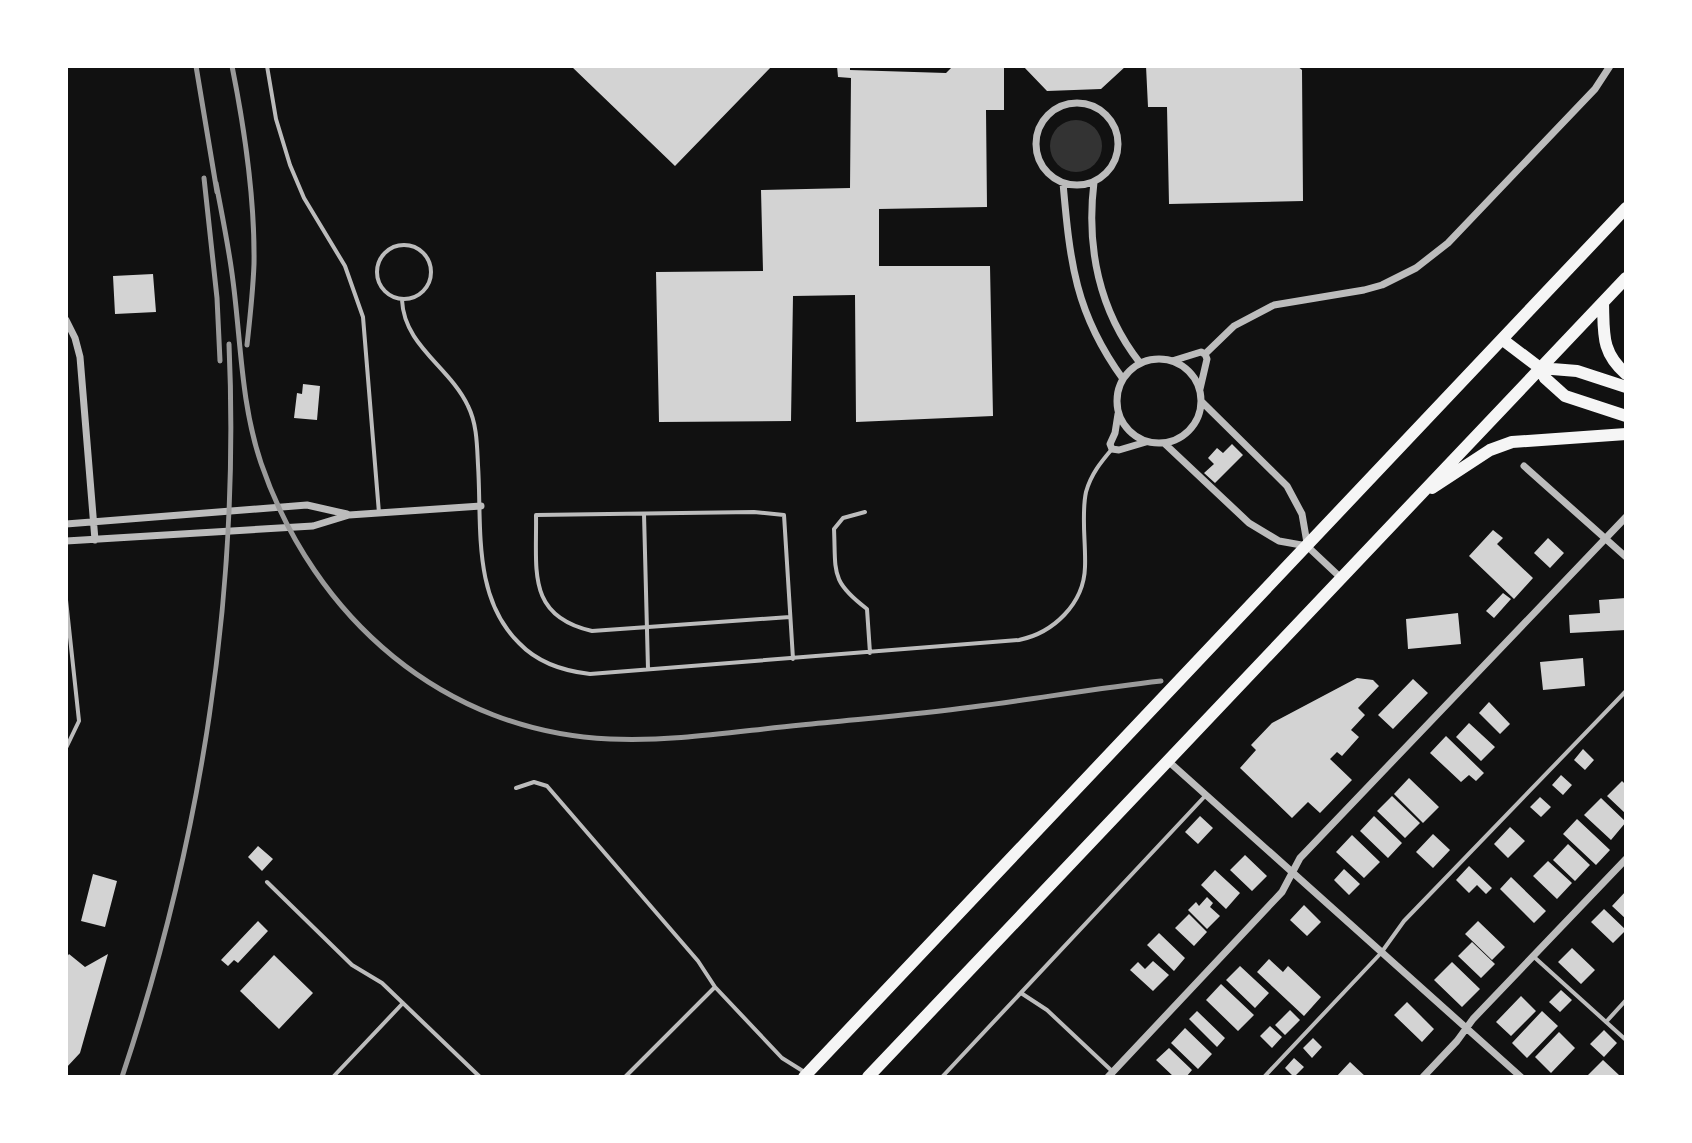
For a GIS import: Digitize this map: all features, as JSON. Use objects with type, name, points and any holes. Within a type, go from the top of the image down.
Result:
[{"type":"main road","points":[[807,1076],[1626,208]]},
{"type":"main road","points":[[868,1077],[1626,278]]},
{"type":"main road","points":[[1603,303],[1606,348],[1612,360],[1626,374]]},
{"type":"main road","points":[[1503,340],[1540,368],[1545,378],[1565,396],[1626,416]]},
{"type":"main road","points":[[1540,368],[1577,371],[1626,387]]},
{"type":"main road","points":[[1416,499],[1500,445],[1534,439],[1626,434]]},
{"type":"street","points":[[1205,354],[1234,326],[1274,305],[1364,290],[1382,285],[1416,268],[1467,224],[1595,89],[1610,66]]},
{"type":"street","points":[[1077,103],[1101,111],[1115,130],[1118,147],[1114,162],[1094,182],[1077,186],[1063,183],[1042,167],[1036,150],[1041,123],[1052,111],[1077,103]]},
{"type":"street","points":[[1094,182],[1091,227],[1098,279],[1116,325],[1140,363]]},
{"type":"street","points":[[1063,183],[1069,248],[1080,299],[1092,331],[1123,379]]},
{"type":"street","points":[[66,320],[80,357],[95,540]]},
{"type":"street","points":[[1172,361],[1201,352],[1205,354]]},
{"type":"street","points":[[1119,413],[1130,431],[1148,441],[1164,443],[1179,438],[1196,421],[1202,402],[1200,389],[1207,359],[1205,354]]},
{"type":"street","points":[[1148,441],[1119,450],[1112,449],[1110,444],[1119,413],[1117,393],[1123,379],[1140,363],[1157,358],[1172,361],[1189,371],[1200,389]]},
{"type":"street","points":[[1202,402],[1287,486],[1302,514],[1307,546]]},
{"type":"street","points":[[1164,443],[1258,529],[1279,541],[1307,546],[1341,578]]},
{"type":"street","points":[[1524,466],[1626,557]]},
{"type":"street","points":[[66,524],[307,505],[349,515]]},
{"type":"street","points":[[66,541],[313,526],[349,515],[481,506]]},
{"type":"street","points":[[1111,1074],[1282,892],[1300,858],[1626,517]]},
{"type":"street","points":[[1168,761],[1521,1077]]},
{"type":"street","points":[[1423,1077],[1465,1028],[1626,859]]},
{"type":"lane","points":[[267,66],[276,119],[290,165],[304,198],[345,266],[363,317],[379,513]]},
{"type":"lane","points":[[409,245],[417,248],[429,261],[431,278],[423,292],[402,300],[386,293],[380,286],[376,269],[384,253],[391,247],[409,245]]},
{"type":"lane","points":[[402,300],[408,325],[417,342],[450,378],[468,405],[476,429],[487,593],[500,622],[525,649],[548,664],[580,673],[870,653],[1019,640],[1041,633],[1056,623],[1074,602],[1083,581],[1087,490],[1093,473],[1112,449]]},
{"type":"lane","points":[[790,617],[592,631],[573,627],[545,605],[537,586],[536,515],[754,512],[784,515],[793,659]]},
{"type":"lane","points":[[865,512],[843,518],[834,529],[836,577],[844,590],[867,609],[870,653]]},
{"type":"lane","points":[[644,514],[648,669]]},
{"type":"lane","points":[[66,600],[79,721],[66,748]]},
{"type":"lane","points":[[1264,1077],[1381,953],[1404,921],[1626,691]]},
{"type":"lane","points":[[516,788],[534,782],[547,786],[698,961],[715,987],[782,1058],[807,1076]]},
{"type":"lane","points":[[942,1077],[1206,795]]},
{"type":"lane","points":[[267,882],[352,965],[382,983],[480,1077]]},
{"type":"lane","points":[[1533,956],[1626,1040]]},
{"type":"lane","points":[[625,1077],[715,987]]},
{"type":"lane","points":[[1021,992],[1047,1010],[1111,1074]]},
{"type":"lane","points":[[1606,1022],[1626,1000]]},
{"type":"lane","points":[[333,1077],[403,1003]]},
{"type":"shaded area","points":[[1076,120],[1094,128],[1102,146],[1094,164],[1076,172],[1058,164],[1050,146],[1058,128]]},
{"type":"building","points":[[571,66],[772,66],[675,166]]},
{"type":"building","points":[[837,66],[850,66],[850,70],[946,73],[953,66],[1004,66],[1004,110],[986,110],[987,207],[879,209],[879,266],[990,266],[993,416],[856,422],[855,295],[793,296],[791,421],[659,422],[656,272],[763,271],[761,190],[850,188],[851,78],[838,77]]},
{"type":"building","points":[[1023,66],[1126,66],[1101,89],[1047,91]]},
{"type":"building","points":[[1146,66],[1297,66],[1302,70],[1303,201],[1169,204],[1167,107],[1148,107]]},
{"type":"building","points":[[153,274],[156,312],[115,314],[113,276]]},
{"type":"building","points":[[303,384],[320,386],[317,420],[294,418],[297,393],[302,394]]},
{"type":"building","points":[[1232,444],[1243,455],[1215,483],[1204,473],[1214,464],[1208,458],[1217,448],[1223,453]]},
{"type":"building","points":[[1493,530],[1503,538],[1497,544],[1533,578],[1514,599],[1469,556]]},
{"type":"building","points":[[1548,538],[1564,553],[1550,568],[1534,553]]},
{"type":"building","points":[[1503,593],[1511,599],[1494,618],[1486,611]]},
{"type":"building","points":[[1626,598],[1626,630],[1570,633],[1569,615],[1600,613],[1599,600]]},
{"type":"building","points":[[1458,613],[1461,644],[1408,649],[1406,619]]},
{"type":"building","points":[[1583,658],[1585,686],[1543,690],[1540,662]]},
{"type":"building","points":[[1357,678],[1373,680],[1379,686],[1358,708],[1365,715],[1351,730],[1359,737],[1342,756],[1337,752],[1330,759],[1352,780],[1320,813],[1308,802],[1292,818],[1240,768],[1256,750],[1251,745],[1272,723]]},
{"type":"building","points":[[1413,679],[1428,693],[1393,729],[1378,715]]},
{"type":"building","points":[[1489,702],[1510,724],[1500,734],[1479,713]]},
{"type":"building","points":[[1469,723],[1495,747],[1481,761],[1456,737]]},
{"type":"building","points":[[1446,736],[1484,773],[1476,781],[1469,775],[1461,782],[1430,753]]},
{"type":"building","points":[[1583,749],[1594,760],[1585,770],[1574,760]]},
{"type":"building","points":[[1561,775],[1572,785],[1563,795],[1552,785]]},
{"type":"building","points":[[1409,778],[1439,807],[1423,823],[1394,794]]},
{"type":"building","points":[[1622,781],[1626,785],[1626,814],[1607,796]]},
{"type":"building","points":[[1392,796],[1420,823],[1405,838],[1377,811]]},
{"type":"building","points":[[1540,797],[1551,807],[1541,817],[1530,807]]},
{"type":"building","points":[[1601,798],[1626,822],[1611,840],[1584,815]]},
{"type":"building","points":[[1200,816],[1213,828],[1198,844],[1185,832]]},
{"type":"building","points":[[1374,816],[1402,843],[1388,858],[1360,831]]},
{"type":"building","points":[[1577,819],[1610,850],[1596,865],[1563,834]]},
{"type":"building","points":[[1510,827],[1525,841],[1508,858],[1494,844]]},
{"type":"building","points":[[1433,834],[1450,850],[1433,868],[1416,852]]},
{"type":"building","points":[[1352,835],[1380,862],[1364,878],[1336,852]]},
{"type":"building","points":[[1568,844],[1590,865],[1575,881],[1553,860]]},
{"type":"building","points":[[258,846],[273,859],[262,871],[248,857]]},
{"type":"building","points":[[1245,855],[1267,876],[1252,891],[1230,870]]},
{"type":"building","points":[[1548,861],[1572,883],[1557,899],[1533,876]]},
{"type":"building","points":[[1469,866],[1492,888],[1486,894],[1477,885],[1469,893],[1456,880]]},
{"type":"building","points":[[1344,869],[1360,884],[1349,895],[1334,880]]},
{"type":"building","points":[[1215,870],[1240,893],[1226,909],[1201,885]]},
{"type":"building","points":[[93,874],[117,881],[105,927],[81,921]]},
{"type":"building","points":[[1511,877],[1546,911],[1534,923],[1500,889]]},
{"type":"building","points":[[1626,891],[1626,919],[1612,906]]},
{"type":"building","points":[[1207,897],[1213,903],[1210,907],[1220,916],[1207,929],[1188,910],[1196,902],[1199,906]]},
{"type":"building","points":[[1304,905],[1321,922],[1307,936],[1290,920]]},
{"type":"building","points":[[1604,909],[1626,930],[1613,943],[1591,922]]},
{"type":"building","points":[[1189,914],[1207,932],[1194,946],[1175,928]]},
{"type":"building","points":[[258,921],[268,931],[238,963],[234,960],[228,966],[221,960]]},
{"type":"building","points":[[1478,921],[1505,947],[1492,960],[1465,934]]},
{"type":"building","points":[[1159,933],[1185,958],[1174,971],[1147,945]]},
{"type":"building","points":[[1472,942],[1495,964],[1481,978],[1458,956]]},
{"type":"building","points":[[1572,948],[1595,970],[1581,984],[1558,962]]},
{"type":"building","points":[[69,954],[85,967],[108,954],[80,1053],[66,1068],[66,958]]},
{"type":"building","points":[[274,955],[313,993],[279,1029],[240,991]]},
{"type":"building","points":[[1269,959],[1283,972],[1288,966],[1321,997],[1304,1016],[1257,972]]},
{"type":"building","points":[[1153,961],[1169,975],[1153,991],[1130,970],[1138,962],[1145,969]]},
{"type":"building","points":[[1452,962],[1480,989],[1462,1007],[1434,980]]},
{"type":"building","points":[[1240,966],[1269,993],[1255,1008],[1226,980]]},
{"type":"building","points":[[1221,984],[1254,1015],[1238,1031],[1206,1000]]},
{"type":"building","points":[[1561,990],[1572,1000],[1560,1012],[1549,1002]]},
{"type":"building","points":[[1521,996],[1536,1011],[1511,1036],[1496,1022]]},
{"type":"building","points":[[1407,1002],[1434,1029],[1422,1042],[1394,1015]]},
{"type":"building","points":[[1290,1010],[1300,1020],[1285,1035],[1275,1025]]},
{"type":"building","points":[[1197,1011],[1225,1038],[1217,1047],[1189,1019]]},
{"type":"building","points":[[1542,1011],[1558,1026],[1527,1058],[1512,1043]]},
{"type":"building","points":[[1270,1026],[1282,1037],[1272,1048],[1260,1036]]},
{"type":"building","points":[[1185,1028],[1212,1054],[1198,1069],[1171,1043]]},
{"type":"building","points":[[1604,1030],[1617,1043],[1604,1057],[1590,1044]]},
{"type":"building","points":[[1559,1032],[1575,1048],[1551,1073],[1535,1057]]},
{"type":"building","points":[[1313,1038],[1322,1047],[1312,1058],[1303,1048]]},
{"type":"building","points":[[1169,1048],[1192,1070],[1186,1077],[1174,1077],[1156,1060]]},
{"type":"building","points":[[1294,1058],[1304,1067],[1294,1077],[1285,1068]]},
{"type":"building","points":[[1603,1060],[1619,1075],[1586,1077]]},
{"type":"building","points":[[1350,1062],[1366,1077],[1336,1077]]},
{"type":"railway","points":[[196,66],[217,192]]},
{"type":"railway","points":[[232,66],[245,140],[253,214],[254,264],[247,345]]},
{"type":"railway","points":[[204,178],[217,298],[220,361]]},
{"type":"railway","points":[[216,183],[231,269],[249,418],[261,463],[284,519],[315,571],[351,617],[393,656],[441,689],[493,715],[550,731],[634,740],[929,712],[1161,681]]},
{"type":"railway","points":[[122,1077],[174,898],[209,715],[221,623],[228,530],[231,437],[229,344]]}]
